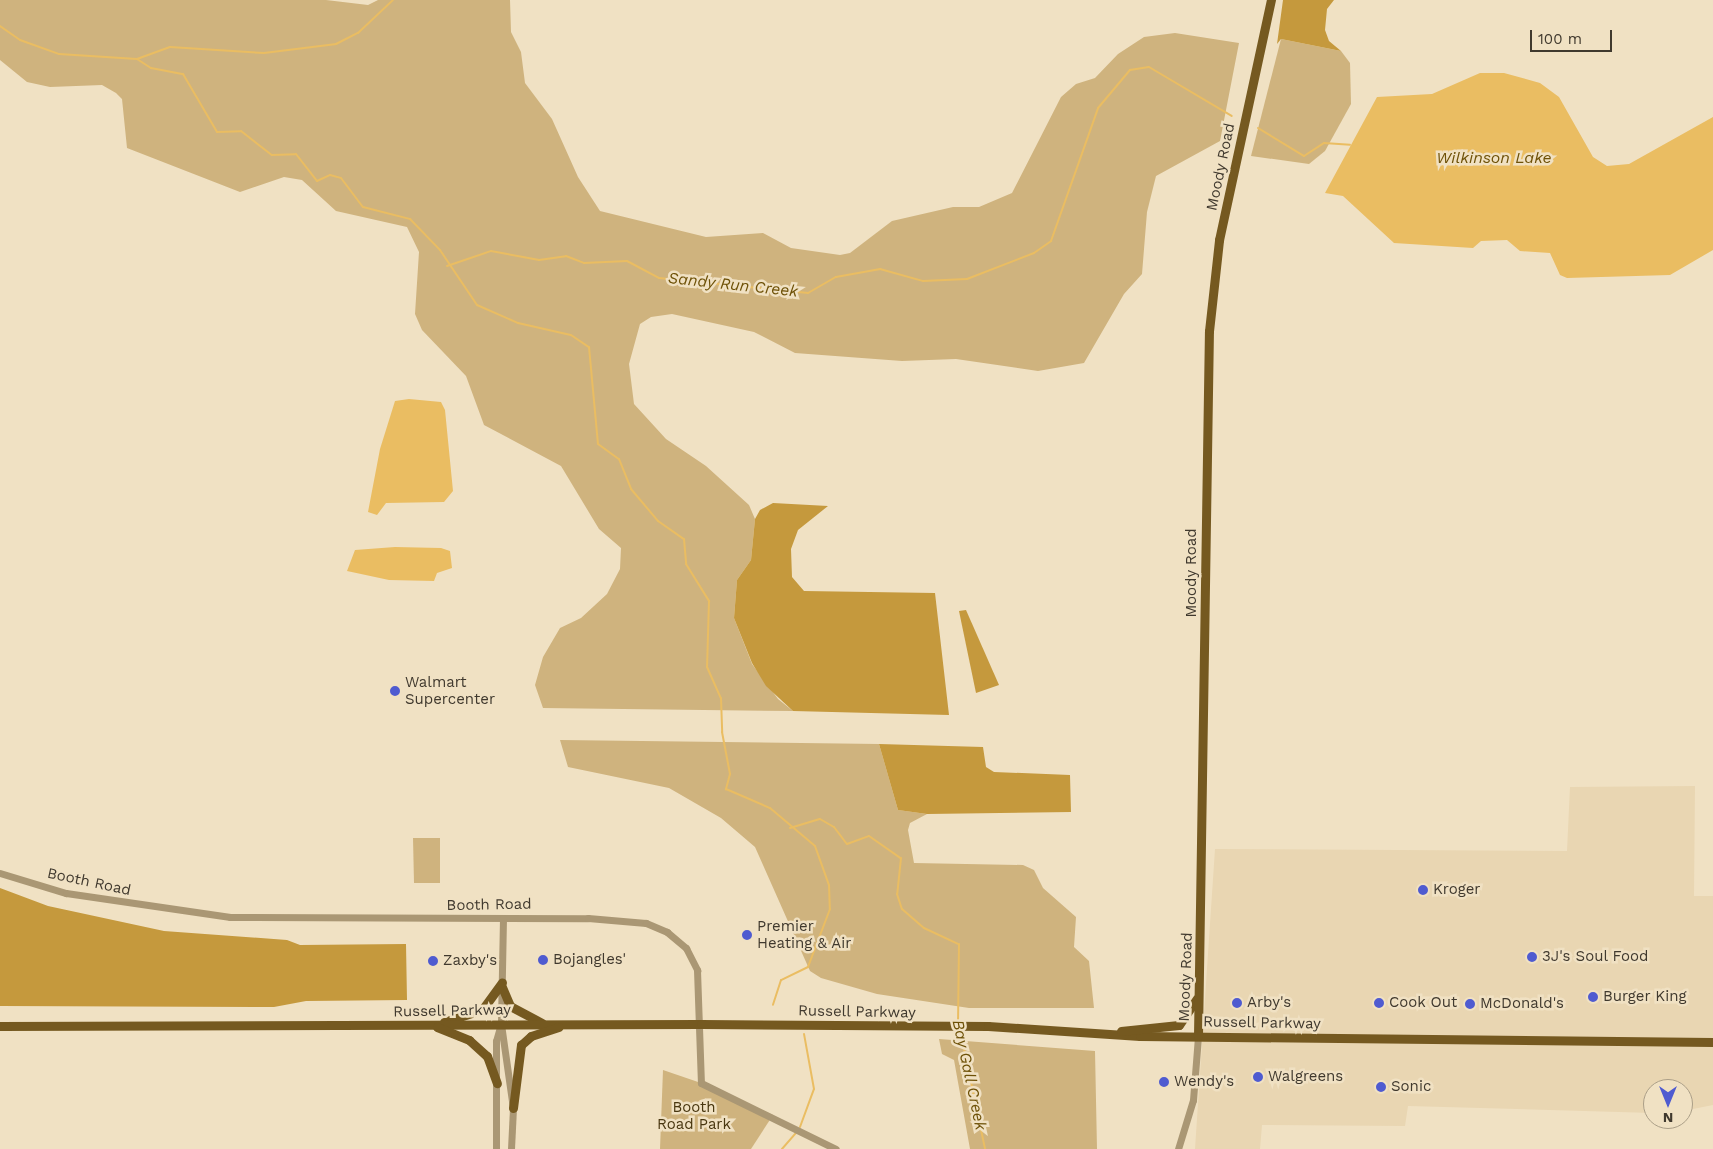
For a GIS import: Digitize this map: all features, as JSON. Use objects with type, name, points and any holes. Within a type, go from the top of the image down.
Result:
[{"type":"main road","name":"Moody Road","points":[[1198,1036],[1198,995],[1204,895],[1209,324],[1219,240],[1271,0]]},
{"type":"main road","points":[[502,985],[510,1006],[544,1024]]},
{"type":"main road","points":[[432,1025],[482,1010],[502,985]]},
{"type":"main road","points":[[1105,1034],[1179,1025],[1198,995]]},
{"type":"main road","name":"Russell Parkway","points":[[0,1026],[501,1024],[988,1026],[1105,1034],[1713,1042]]},
{"type":"main road","points":[[513,1108],[521,1045],[531,1036],[569,1024]]},
{"type":"main road","points":[[432,1025],[475,1045],[492,1064],[497,1083]]},
{"type":"street","name":"Booth Road","points":[[0,873],[66,893],[188,914],[631,919],[658,927],[686,948],[697,970],[701,1083],[836,1149]]},
{"type":"street","points":[[503,918],[501,1024],[513,1108],[511,1149]]},
{"type":"street","points":[[496,1149],[496,1040],[501,1024]]},
{"type":"street","name":"Moody Road","points":[[1178,1149],[1193,1100],[1198,1036]]},
{"type":"shaded area","points":[[1283,0],[1334,0],[1327,9],[1325,30],[1329,41],[1341,51],[1281,39],[1277,44]]},
{"type":"shaded area","points":[[773,503],[828,506],[798,530],[791,549],[792,577],[804,591],[935,593],[949,715],[793,711],[766,686],[752,663],[734,618],[737,580],[751,560],[755,519],[760,510]]},
{"type":"shaded area","points":[[966,610],[999,685],[976,693],[959,611]]},
{"type":"shaded area","points":[[879,744],[983,747],[986,767],[994,772],[1070,775],[1071,812],[927,814],[898,810]]},
{"type":"shaded area","points":[[1695,786],[1694,896],[1713,896],[1713,1105],[1693,1109],[1693,1079],[1643,1079],[1643,1113],[1408,1106],[1405,1126],[1262,1125],[1260,1149],[1195,1149],[1215,849],[1567,851],[1570,787]]},
{"type":"shaded area","points":[[0,888],[48,906],[164,931],[287,940],[300,945],[406,944],[407,1000],[306,1001],[274,1007],[0,1006]]},
{"type":"green space","points":[[0,0],[326,0],[368,5],[378,0],[510,0],[511,32],[521,52],[525,83],[552,119],[578,177],[600,211],[706,237],[763,233],[791,248],[840,255],[850,253],[892,221],[953,207],[979,207],[1012,193],[1061,97],[1076,84],[1095,78],[1118,54],[1144,37],[1175,33],[1239,43],[1220,141],[1156,176],[1147,212],[1142,274],[1124,294],[1084,363],[1038,371],[956,359],[902,361],[795,353],[754,332],[672,314],[651,317],[640,324],[629,364],[634,404],[666,439],[706,466],[749,505],[755,519],[751,560],[737,580],[734,618],[752,664],[778,699],[793,711],[543,708],[535,685],[543,657],[560,628],[581,618],[607,594],[620,569],[621,548],[599,529],[561,466],[484,425],[466,376],[422,330],[415,314],[419,252],[407,227],[336,211],[302,180],[284,177],[240,192],[127,148],[122,99],[116,93],[102,85],[50,87],[27,82],[0,60]]},
{"type":"green space","points":[[1281,39],[1341,51],[1350,63],[1351,104],[1325,151],[1309,164],[1251,156]]},
{"type":"green space","points":[[560,740],[879,744],[898,810],[927,814],[910,823],[908,830],[914,863],[1023,865],[1034,870],[1043,888],[1076,917],[1074,947],[1089,961],[1094,1008],[969,1008],[877,994],[821,978],[810,971],[755,847],[721,818],[669,788],[568,767]]},
{"type":"green space","points":[[413,838],[440,838],[440,883],[414,883]]},
{"type":"green space","points":[[939,1039],[1095,1051],[1097,1149],[970,1149],[954,1060],[942,1054]]},
{"type":"green space","name":"Booth Road Park","points":[[663,1070],[701,1083],[773,1115],[751,1149],[660,1149]]},
{"type":"water","name":"Wilkinson Lake","points":[[1480,73],[1504,73],[1540,83],[1559,97],[1593,157],[1607,166],[1629,164],[1713,117],[1713,250],[1670,275],[1567,278],[1560,275],[1550,253],[1520,251],[1507,240],[1481,241],[1473,248],[1394,243],[1343,196],[1325,193],[1377,97],[1432,94]]},
{"type":"water","points":[[409,399],[441,402],[445,410],[453,491],[444,502],[386,503],[377,515],[368,512],[380,449],[395,401]]},
{"type":"water","points":[[395,547],[441,548],[450,551],[452,568],[437,573],[434,581],[389,580],[347,571],[355,550]]},
{"type":"waterway","points":[[137,59],[170,47],[264,53],[336,44],[358,33],[393,0]]},
{"type":"waterway","name":"Bay Gall Creek","points":[[0,26],[20,40],[59,54],[137,59],[151,68],[183,74],[217,132],[241,131],[272,155],[296,154],[317,181],[330,175],[341,178],[363,207],[410,219],[440,250],[477,305],[518,323],[571,335],[589,347],[598,444],[619,459],[631,489],[658,521],[684,539],[686,564],[709,601],[707,667],[721,698],[722,732],[730,774],[726,789],[770,808],[815,846],[829,885],[830,909],[808,967],[781,980],[773,1005]]},
{"type":"waterway","name":"Sandy Run Creek","points":[[447,266],[491,251],[539,260],[566,256],[584,263],[627,261],[659,278],[808,293],[836,277],[880,269],[923,281],[967,279],[1034,253],[1051,241],[1098,108],[1130,70],[1149,67],[1232,116]]},
{"type":"waterway","name":"Sandy Run Creek","points":[[1258,128],[1304,156],[1324,143],[1350,145]]},
{"type":"waterway","name":"Bay Gall Creek","points":[[790,828],[820,819],[834,827],[847,844],[869,836],[901,858],[897,894],[902,909],[924,928],[959,944],[958,1023]]},
{"type":"waterway","name":"Bay Gall Creek","points":[[960,1030],[985,1149]]},
{"type":"waterway","points":[[800,1127],[814,1089],[804,1034]]},
{"type":"waterway","points":[[782,1149],[797,1132]]},
{"type":"place","name":"Walmart Supercenter","points":[[395,691]]},
{"type":"place","name":"Kroger","points":[[1423,890]]},
{"type":"place","name":"Premier Heating & Air","points":[[747,935]]},
{"type":"place","name":"3J's Soul Food","points":[[1532,957]]},
{"type":"place","name":"Bojangles'","points":[[543,960]]},
{"type":"place","name":"Zaxby's","points":[[433,961]]},
{"type":"place","name":"Burger King","points":[[1593,997]]},
{"type":"place","name":"Arby's","points":[[1237,1003]]},
{"type":"place","name":"Cook Out","points":[[1379,1003]]},
{"type":"place","name":"McDonald's","points":[[1470,1004]]},
{"type":"place","name":"Walgreens","points":[[1258,1077]]},
{"type":"place","name":"Wendy's","points":[[1164,1082]]},
{"type":"place","name":"Sonic","points":[[1381,1087]]}]
